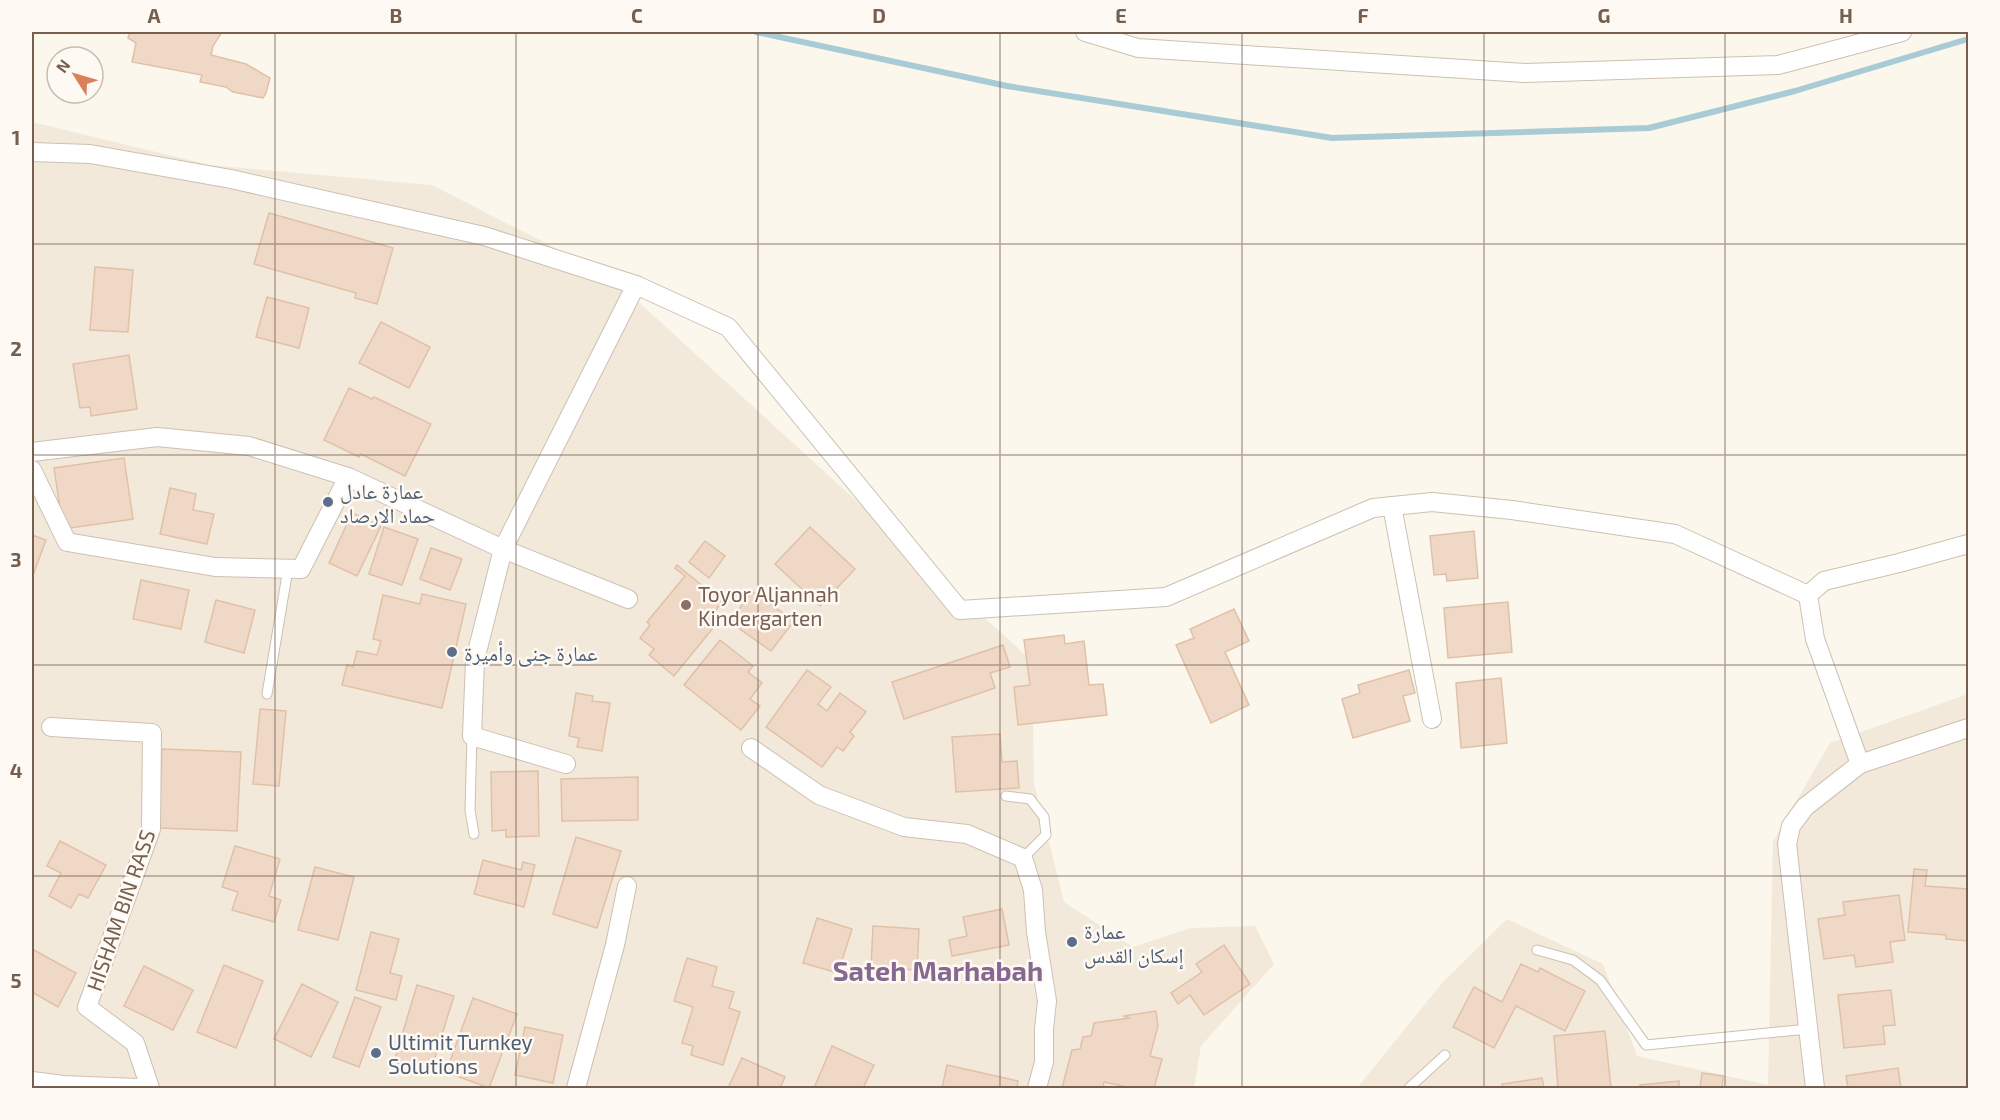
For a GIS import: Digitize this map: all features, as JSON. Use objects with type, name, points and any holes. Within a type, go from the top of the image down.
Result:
[{"type":"street","points":[[1084,32],[1138,48],[1525,73],[1778,65],[1902,32]]},
{"type":"street","points":[[32,152],[90,154],[231,179],[484,236],[636,285],[728,327],[960,609],[1166,597],[1373,508],[1432,502],[1512,510],[1675,534],[1808,595]]},
{"type":"street","points":[[566,764],[472,736],[475,660],[503,549],[636,285]]},
{"type":"street","points":[[32,452],[158,437],[249,446],[348,477],[503,549],[628,599]]},
{"type":"street","points":[[32,470],[67,542],[215,567],[288,569],[301,569],[348,477]]},
{"type":"street","points":[[1392,506],[1432,719]]},
{"type":"street","points":[[1808,595],[1824,580],[1968,544]]},
{"type":"street","points":[[1808,595],[1815,639],[1860,764]]},
{"type":"street","name":"HISHAM BIN RASS","points":[[51,728],[152,733],[150,830],[87,1007],[135,1043],[150,1089]]},
{"type":"street","points":[[1815,1089],[1787,844],[1791,826],[1805,807],[1860,764],[1968,728]]},
{"type":"street","points":[[751,748],[819,795],[904,827],[967,834],[1023,858],[1033,890],[1036,932],[1047,1002],[1044,1062],[1037,1089]]},
{"type":"street","points":[[576,1089],[615,945],[627,886]]},
{"type":"street","points":[[32,1081],[62,1087],[137,1089]]},
{"type":"lane","points":[[267,694],[288,569]]},
{"type":"lane","points":[[472,736],[470,810],[474,834]]},
{"type":"lane","points":[[1006,796],[1030,799],[1044,817],[1046,835],[1023,858]]},
{"type":"lane","points":[[1537,950],[1573,960],[1600,980],[1646,1045],[1808,1029]]},
{"type":"lane","points":[[1409,1089],[1445,1055]]},
{"type":"shaded area","points":[[32,122],[210,165],[432,185],[610,276],[1032,661],[1034,783],[1064,902],[1133,947],[1191,928],[1255,926],[1274,964],[1201,1046],[1194,1088],[32,1088]]},
{"type":"shaded area","points":[[1968,694],[1968,1088],[1357,1088],[1442,983],[1507,919],[1603,964],[1637,1056],[1768,1085],[1773,841],[1830,743]]},
{"type":"building","points":[[130,32],[222,32],[213,46],[211,55],[246,64],[270,78],[266,93],[263,98],[233,92],[226,87],[200,82],[202,75],[132,62],[136,43],[128,38]]},
{"type":"building","points":[[269,213],[393,248],[377,304],[355,298],[356,293],[254,264]]},
{"type":"building","points":[[95,267],[133,270],[128,332],[90,330]]},
{"type":"building","points":[[267,297],[309,308],[299,348],[256,337]]},
{"type":"building","points":[[381,322],[430,347],[409,388],[359,363]]},
{"type":"building","points":[[129,355],[137,409],[91,416],[90,407],[80,408],[73,364]]},
{"type":"building","points":[[349,388],[372,399],[374,397],[431,424],[405,476],[361,454],[359,457],[324,440]]},
{"type":"building","points":[[124,458],[133,519],[63,529],[54,468]]},
{"type":"building","points":[[170,488],[196,494],[193,510],[214,514],[207,544],[160,534]]},
{"type":"building","points":[[352,513],[381,526],[357,576],[329,563]]},
{"type":"building","points":[[384,527],[418,539],[402,585],[369,574]]},
{"type":"building","points":[[810,527],[855,569],[820,606],[775,564]]},
{"type":"building","points":[[1474,531],[1478,578],[1447,581],[1446,574],[1434,575],[1430,536]]},
{"type":"building","points":[[32,535],[46,540],[32,578]]},
{"type":"building","points":[[705,541],[725,556],[709,578],[689,562]]},
{"type":"building","points":[[431,548],[462,559],[450,590],[420,579]]},
{"type":"building","points":[[677,565],[722,602],[711,617],[717,623],[674,676],[649,655],[654,649],[640,638],[650,625],[647,622],[685,576],[675,568]]},
{"type":"building","points":[[141,580],[189,590],[181,629],[133,619]]},
{"type":"building","points":[[752,591],[794,621],[771,651],[730,622]]},
{"type":"building","points":[[422,594],[466,604],[442,708],[342,685],[347,665],[353,667],[357,651],[377,655],[381,641],[373,639],[383,595],[420,604]]},
{"type":"building","points":[[216,600],[255,610],[244,653],[205,642]]},
{"type":"building","points":[[1508,602],[1512,652],[1448,658],[1444,608]]},
{"type":"building","points":[[1234,609],[1249,641],[1225,652],[1249,705],[1211,723],[1176,645],[1194,638],[1190,629]]},
{"type":"building","points":[[1064,635],[1065,644],[1084,641],[1089,685],[1103,684],[1107,715],[1018,725],[1014,687],[1030,685],[1024,640]]},
{"type":"building","points":[[720,640],[753,666],[748,672],[762,683],[750,699],[760,706],[741,730],[684,685]]},
{"type":"building","points":[[1003,645],[1010,667],[990,673],[995,688],[904,719],[892,682]]},
{"type":"building","points":[[807,670],[831,687],[818,704],[827,711],[840,693],[866,712],[850,732],[854,736],[843,751],[837,747],[822,767],[766,727]]},
{"type":"building","points":[[1409,670],[1415,693],[1403,696],[1410,721],[1353,738],[1342,699],[1360,693],[1358,685]]},
{"type":"building","points":[[1501,678],[1507,743],[1461,748],[1456,683]]},
{"type":"building","points":[[576,693],[593,696],[592,701],[610,703],[602,751],[577,747],[579,738],[569,736]]},
{"type":"building","points":[[260,709],[286,711],[279,786],[253,784]]},
{"type":"building","points":[[1000,734],[1002,762],[1017,761],[1019,788],[956,792],[952,737]]},
{"type":"building","points":[[162,749],[241,752],[237,831],[159,828]]},
{"type":"building","points":[[538,771],[539,836],[506,837],[506,830],[492,831],[491,772]]},
{"type":"building","points":[[638,777],[638,820],[562,821],[561,779]]},
{"type":"building","points":[[576,837],[621,851],[597,928],[553,914]]},
{"type":"building","points":[[60,841],[106,865],[88,898],[79,894],[71,908],[49,896],[61,873],[47,866]]},
{"type":"building","points":[[235,846],[280,859],[269,896],[281,900],[274,922],[232,910],[238,892],[222,887]]},
{"type":"building","points":[[483,860],[521,870],[523,862],[535,865],[524,907],[474,894]]},
{"type":"building","points":[[315,867],[354,877],[338,940],[298,930]]},
{"type":"building","points":[[1914,869],[1927,870],[1925,886],[1968,889],[1968,941],[1946,939],[1946,935],[1908,932]]},
{"type":"building","points":[[1899,895],[1905,940],[1890,942],[1893,962],[1856,967],[1854,955],[1824,959],[1818,919],[1845,915],[1843,902]]},
{"type":"building","points":[[1002,909],[1009,945],[952,956],[949,940],[967,936],[963,917]]},
{"type":"building","points":[[817,918],[852,929],[838,973],[803,963]]},
{"type":"building","points":[[873,926],[919,929],[917,970],[871,967]]},
{"type":"building","points":[[371,932],[399,939],[390,973],[402,976],[396,1000],[356,990]]},
{"type":"building","points":[[1224,945],[1250,984],[1204,1015],[1190,995],[1178,1004],[1171,993],[1202,972],[1196,964]]},
{"type":"building","points":[[32,949],[76,973],[58,1007],[32,992]]},
{"type":"building","points":[[687,958],[717,967],[712,986],[734,992],[729,1008],[740,1012],[723,1065],[691,1055],[693,1046],[682,1043],[693,1007],[674,1001]]},
{"type":"building","points":[[1521,964],[1538,972],[1540,968],[1585,991],[1565,1031],[1516,1006],[1494,1048],[1453,1027],[1474,987],[1502,1002]]},
{"type":"building","points":[[224,965],[263,981],[236,1048],[197,1032]]},
{"type":"building","points":[[144,966],[193,990],[173,1030],[124,1006]]},
{"type":"building","points":[[302,984],[338,1002],[311,1057],[274,1039]]},
{"type":"building","points":[[417,985],[454,996],[430,1073],[394,1062]]},
{"type":"building","points":[[1891,990],[1895,1025],[1883,1026],[1885,1044],[1844,1048],[1838,995]]},
{"type":"building","points":[[355,997],[381,1007],[359,1067],[333,1057]]},
{"type":"building","points":[[473,998],[517,1014],[489,1088],[446,1072]]},
{"type":"building","points":[[1156,1011],[1158,1026],[1150,1056],[1162,1059],[1154,1088],[1131,1088],[1104,1082],[1103,1088],[1062,1088],[1072,1050],[1080,1049],[1083,1037],[1091,1036],[1094,1023],[1130,1018],[1123,1016]]},
{"type":"building","points":[[525,1027],[563,1035],[553,1083],[515,1075]]},
{"type":"building","points":[[1605,1031],[1611,1088],[1558,1088],[1554,1036]]},
{"type":"building","points":[[832,1046],[874,1065],[863,1088],[814,1088]]},
{"type":"building","points":[[742,1058],[785,1077],[780,1088],[728,1088]]},
{"type":"building","points":[[947,1065],[1018,1081],[1017,1088],[942,1088]]},
{"type":"building","points":[[1898,1068],[1901,1088],[1848,1088],[1846,1076]]},
{"type":"building","points":[[1702,1073],[1723,1076],[1722,1088],[1700,1088]]},
{"type":"building","points":[[1542,1078],[1544,1088],[1503,1088],[1502,1084]]},
{"type":"building","points":[[1679,1081],[1679,1088],[1640,1088],[1640,1085]]},
{"type":"waterway","points":[[756,32],[1007,86],[1332,138],[1649,128],[1795,91],[1968,39]]},
{"type":"place","name":"عمارة عادل حماد الارصاد","points":[[328,502]]},
{"type":"place","name":"Toyor Aljannah Kindergarten","points":[[686,605]]},
{"type":"place","name":"عمارة جنى وأميرة","points":[[452,652]]},
{"type":"place","name":"عمارة إسكان القدس","points":[[1072,942]]},
{"type":"place","name":"Ultimit Turnkey Solutions","points":[[376,1053]]},
{"type":"district","name":"Sateh Marhabah","points":[[938,970]]}]
